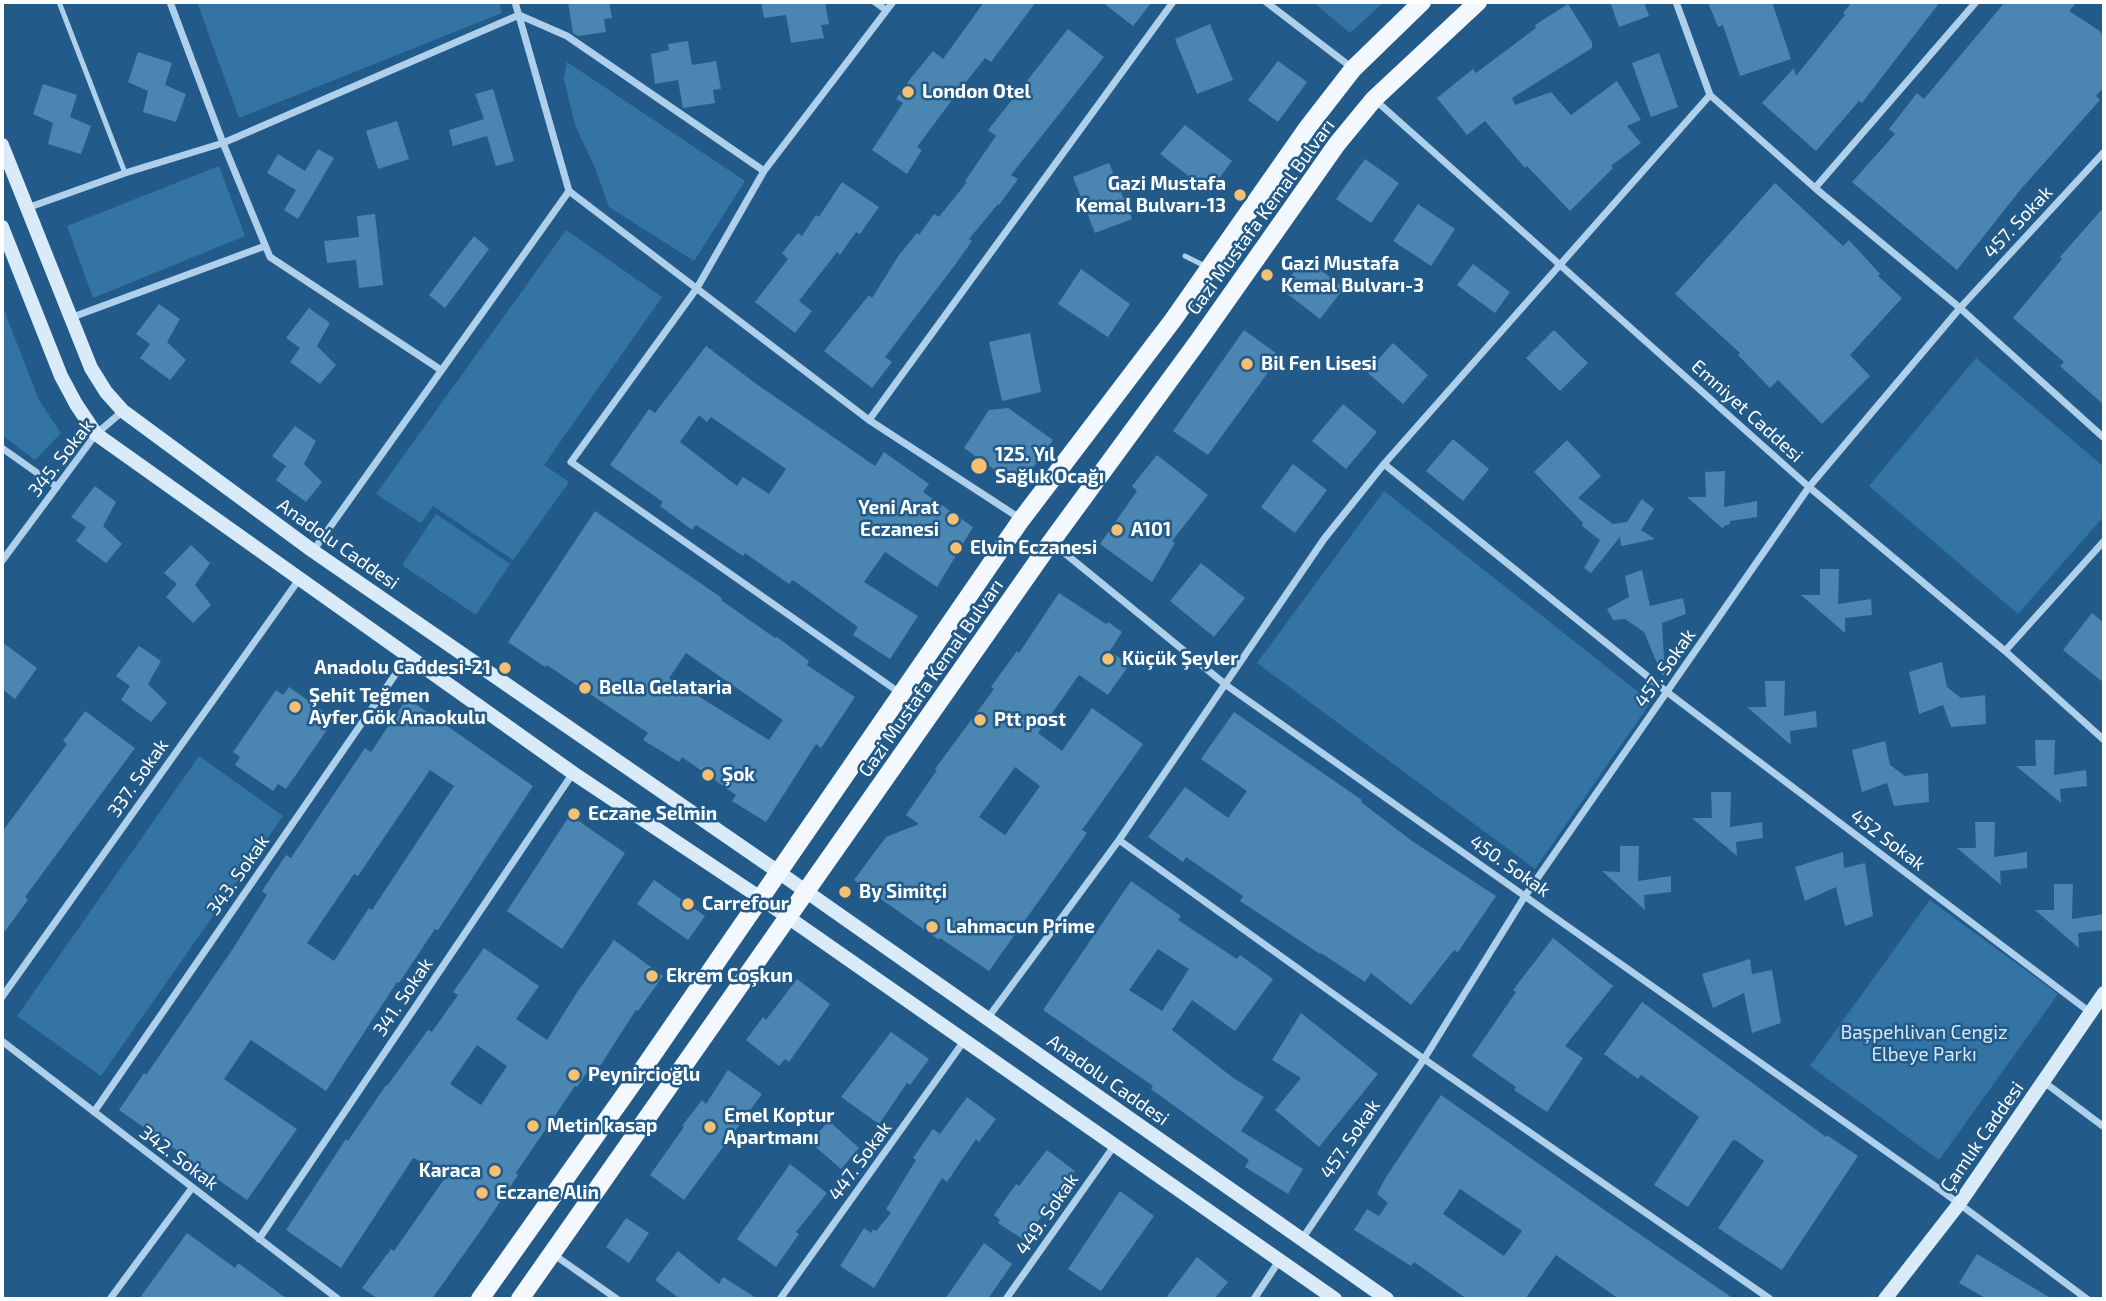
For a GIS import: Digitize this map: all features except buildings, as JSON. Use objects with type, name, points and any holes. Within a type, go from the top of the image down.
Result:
[{"type":"main road","name":"Gazi Mustafa Kemal Bulvarı","points":[[480,1299],[645,1066],[1021,520],[1173,320],[1308,127],[1353,69],[1422,2]]},
{"type":"main road","name":"Gazi Mustafa Kemal Bulvarı","points":[[520,1299],[1051,542],[1337,145],[1374,99],[1478,2]]},
{"type":"street","points":[[170,2],[223,143],[270,257],[441,370]]},
{"type":"street","points":[[515,2],[569,191],[869,420],[1021,520]]},
{"type":"street","points":[[875,2],[886,10]]},
{"type":"street","points":[[893,2],[764,171],[697,288],[571,462],[901,694]]},
{"type":"street","points":[[869,420],[1173,2]]},
{"type":"street","points":[[1266,2],[1353,69]]},
{"type":"street","points":[[1676,2],[1710,94],[1815,188],[1960,309],[2104,438]]},
{"type":"street","points":[[1815,188],[1976,2]]},
{"type":"street","points":[[27,208],[125,173],[223,143],[519,15],[567,36],[764,171]]},
{"type":"street","points":[[987,1019],[1119,840],[1324,539],[1384,464],[1710,94]]},
{"type":"street","name":"Emniyet Caddesi","points":[[1374,99],[1809,487],[2005,651],[2104,740]]},
{"type":"street","name":"Anadolu Caddesi","points":[[2,145],[92,368],[106,392],[123,411],[313,551],[777,871],[1387,1299]]},
{"type":"street","name":"457. Sokak","points":[[1301,1240],[1424,1059],[1525,896],[1809,487],[1960,309],[2104,152]]},
{"type":"street","points":[[313,551],[569,191]]},
{"type":"street","points":[[2,227],[61,376],[96,434],[573,773],[759,897],[1335,1299]]},
{"type":"street","points":[[70,318],[265,246]]},
{"type":"street","name":"345. Sokak","points":[[2,561],[96,434],[123,411]]},
{"type":"street","points":[[2,448],[57,487]]},
{"type":"street","name":"452 Sokak","points":[[1384,464],[1667,692],[2091,1013]]},
{"type":"street","points":[[2005,651],[2104,541]]},
{"type":"street","name":"450. Sokak","points":[[1051,542],[1226,685],[1959,1204],[2087,1299]]},
{"type":"street","name":"337. Sokak","points":[[2,997],[300,578]]},
{"type":"street","name":"343. Sokak","points":[[94,1112],[409,656]]},
{"type":"street","name":"341. Sokak","points":[[259,1239],[573,773]]},
{"type":"street","points":[[1119,840],[1424,1059],[1770,1299]]},
{"type":"street","name":"Çamlık Caddesi","points":[[1885,1299],[1959,1204],[2104,993]]},
{"type":"street","name":"447. Sokak","points":[[780,1299],[965,1040]]},
{"type":"street","name":"342. Sokak","points":[[2,1041],[338,1299]]},
{"type":"street","points":[[2044,1082],[2104,1127]]},
{"type":"street","name":"449. Sokak","points":[[1006,1299],[1114,1146]]},
{"type":"street","points":[[110,1299],[192,1188]]},
{"type":"street","points":[[553,1254],[617,1299]]},
{"type":"street","points":[[1254,1299],[1279,1261]]},
{"type":"lane","points":[[59,2],[125,173]]},
{"type":"lane","points":[[1185,256],[1210,268]]},
{"type":"green space","points":[[197,2],[499,2],[502,13],[239,118]]},
{"type":"green space","points":[[1313,2],[1384,2],[1350,33]]},
{"type":"green space","points":[[567,62],[745,181],[694,261],[609,207],[596,170],[575,125],[564,79]]},
{"type":"green space","points":[[219,166],[245,236],[93,298],[67,226]]},
{"type":"green space","points":[[566,230],[662,297],[544,465],[569,482],[513,560],[433,506],[421,523],[376,494]]},
{"type":"green space","points":[[2,305],[39,400],[61,433],[35,460],[2,435]]},
{"type":"green space","points":[[1976,358],[2104,467],[2104,516],[2018,614],[1869,486]]},
{"type":"green space","points":[[1384,491],[1651,702],[1535,869],[1257,663]]},
{"type":"green space","points":[[436,514],[510,564],[476,615],[402,565]]},
{"type":"green space","points":[[199,756],[283,816],[101,1076],[17,1016]]},
{"type":"green space","name":"Başpehlivan Cengiz Elbeye Parkı","points":[[1930,900],[2058,994],[1939,1160],[1810,1066]]},
{"type":"place","name":"London Otel","points":[[908,92]]},
{"type":"place","name":"Gazi Mustafa Kemal Bulvarı-13","points":[[1240,195]]},
{"type":"place","name":"Gazi Mustafa Kemal Bulvarı-3","points":[[1267,275]]},
{"type":"place","name":"Bil Fen Lisesi","points":[[1247,364]]},
{"type":"place","name":"125. Yıl Sağlık Ocağı","points":[[979,466]]},
{"type":"place","name":"Yeni Arat Eczanesi","points":[[953,519]]},
{"type":"place","name":"A101","points":[[1117,530]]},
{"type":"place","name":"Elvin Eczanesi","points":[[956,548]]},
{"type":"place","name":"Küçük Şeyler","points":[[1108,659]]},
{"type":"place","name":"Anadolu Caddesi-21","points":[[505,668]]},
{"type":"place","name":"Bella Gelataria","points":[[585,688]]},
{"type":"place","name":"Şehit Teğmen Ayfer Gök Anaokulu","points":[[295,707]]},
{"type":"place","name":"Ptt post","points":[[980,720]]},
{"type":"place","name":"Şok","points":[[708,775]]},
{"type":"place","name":"Eczane Selmin","points":[[574,814]]},
{"type":"place","name":"By Simitçi","points":[[845,892]]},
{"type":"place","name":"Carrefour","points":[[688,904]]},
{"type":"place","name":"Lahmacun Prime","points":[[932,927]]},
{"type":"place","name":"Ekrem Coşkun","points":[[652,976]]},
{"type":"place","name":"Peynircioğlu","points":[[574,1075]]},
{"type":"place","name":"Metin kasap","points":[[533,1126]]},
{"type":"place","name":"Emel Koptur Apartmanı","points":[[710,1127]]},
{"type":"place","name":"Karaca","points":[[495,1171]]},
{"type":"place","name":"Eczane Alin","points":[[482,1193]]}]
